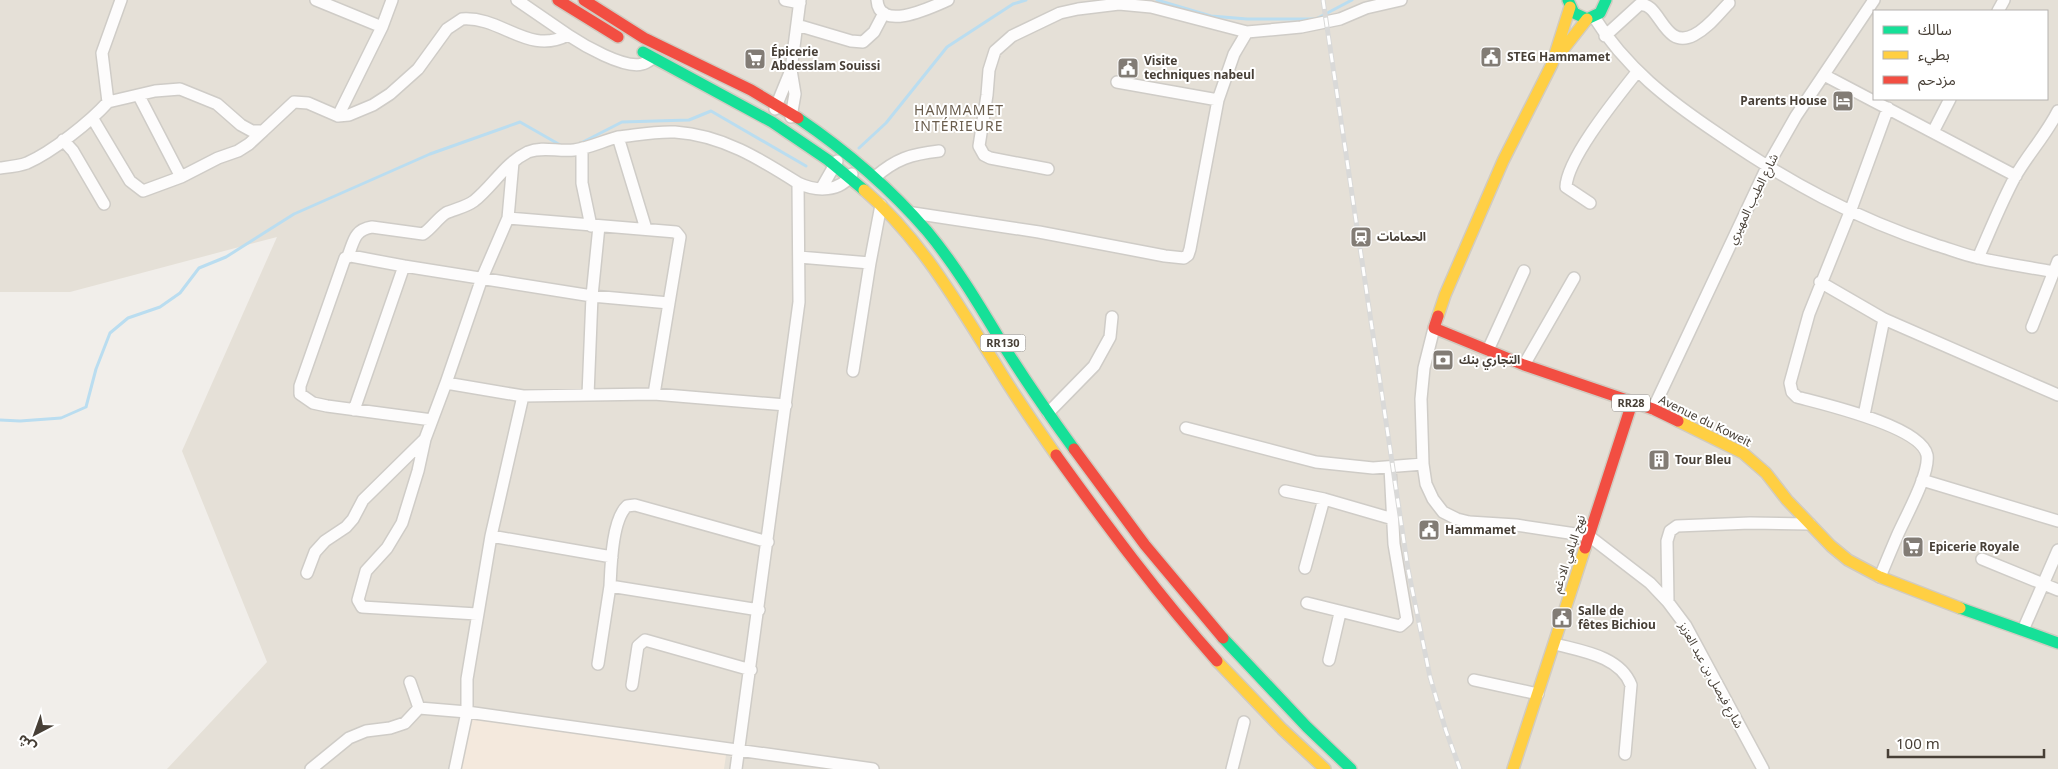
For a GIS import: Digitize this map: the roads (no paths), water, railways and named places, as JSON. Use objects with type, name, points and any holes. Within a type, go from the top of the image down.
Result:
[{"type":"main road","name":"RR130","points":[[558,0],[653,58],[770,121],[834,165],[881,204],[915,242],[943,280],[1020,403],[1067,473],[1126,551],[1178,615],[1250,696],[1325,769]]},
{"type":"main road","name":"RR130","points":[[584,0],[662,47],[777,104],[860,164],[911,213],[957,269],[1048,413],[1138,538],[1189,601],[1261,681],[1318,739],[1351,769]]},
{"type":"main road","points":[[1552,64],[1590,18],[1607,3]]},
{"type":"main road","points":[[1569,4],[1574,13],[1590,18]]},
{"type":"main road","points":[[1434,328],[1503,161],[1552,64],[1569,4]]},
{"type":"main road","name":"Avenue du Koweit","points":[[1434,328],[1524,365],[1653,410],[1743,452],[1766,473],[1787,500],[1831,546],[1848,560],[1880,576],[1955,606],[2058,643]]},
{"type":"main road","name":"نهج الباهي الادغم","points":[[1513,769],[1632,403]]},
{"type":"street","points":[[108,102],[102,53],[121,0]]},
{"type":"street","points":[[316,0],[382,26]]},
{"type":"street","points":[[338,116],[382,26],[392,0]]},
{"type":"street","points":[[517,0],[592,50],[633,65],[644,64],[653,58]]},
{"type":"street","points":[[770,121],[791,70],[800,1],[785,0]]},
{"type":"street","points":[[877,0],[879,8],[884,13],[897,18],[948,0]]},
{"type":"street","points":[[1048,169],[990,158],[981,151],[979,146],[987,95],[988,70],[995,51],[1004,41],[1060,13],[1119,4],[1151,7],[1247,32],[1301,27],[1340,19],[1366,8],[1401,0]]},
{"type":"street","name":"شارع الطيب المهيري","points":[[1653,410],[1767,167],[1796,116],[1874,0]]},
{"type":"street","points":[[1605,36],[1643,3],[1649,5],[1668,31],[1674,36],[1688,38],[1703,29],[1729,3]]},
{"type":"street","points":[[797,25],[851,41],[863,42],[874,32],[884,13]]},
{"type":"street","points":[[1590,18],[1638,72],[1669,100],[1767,167],[1850,212],[1909,236],[1978,258],[2056,266],[2032,327]]},
{"type":"street","points":[[93,119],[130,181],[143,191],[181,177],[218,158],[238,151],[249,144],[294,102],[308,103],[338,116],[349,115],[373,105],[390,94],[418,70],[448,30],[462,19],[486,22],[542,42],[558,40],[568,34]]},
{"type":"street","points":[[911,213],[1038,232],[1184,258],[1188,255],[1190,249],[1218,100],[1234,54],[1247,32]]},
{"type":"street","points":[[784,130],[792,114],[795,94],[791,70]]},
{"type":"street","points":[[1590,203],[1566,187],[1566,179],[1586,142],[1638,72]]},
{"type":"street","points":[[1824,75],[2016,176]]},
{"type":"street","points":[[1116,82],[1218,100]]},
{"type":"street","points":[[0,168],[26,163],[93,119],[108,102],[139,96],[155,90],[180,90],[217,104],[241,125],[252,131],[263,131]]},
{"type":"street","points":[[139,96],[181,177]]},
{"type":"street","points":[[1933,132],[1949,100]]},
{"type":"street","points":[[1880,576],[1914,503],[1927,457],[1925,450],[1919,443],[1898,430],[1864,415],[1796,397],[1790,388],[1790,378],[1820,282],[1850,212],[1888,108]]},
{"type":"street","points":[[1978,258],[1994,219],[2016,176],[2058,112]]},
{"type":"street","points":[[2050,126],[2058,136]]},
{"type":"street","points":[[432,420],[313,403],[300,394],[300,386],[343,261],[348,256],[357,233],[372,227],[423,234],[447,213],[473,201],[513,162],[529,152],[545,148],[563,150],[582,148],[618,137],[674,132],[709,137],[725,142],[798,183],[814,189],[837,188],[850,177],[860,164]]},
{"type":"street","points":[[618,137],[646,229]]},
{"type":"street","points":[[63,140],[73,151],[104,204]]},
{"type":"street","points":[[582,148],[582,183],[595,226],[588,395]]},
{"type":"street","points":[[875,177],[897,160],[921,153],[939,152]]},
{"type":"street","points":[[821,189],[834,165],[846,153]]},
{"type":"street","points":[[477,614],[362,606],[358,600],[366,571],[387,548],[402,523],[418,471],[425,439],[482,278],[508,218],[513,162]]},
{"type":"street","points":[[736,769],[751,670],[799,302],[798,183]]},
{"type":"street","points":[[853,371],[881,204]]},
{"type":"street","points":[[508,218],[676,232],[680,237],[654,394]]},
{"type":"street","points":[[348,256],[592,296],[669,303]]},
{"type":"street","points":[[800,256],[870,263]]},
{"type":"street","points":[[354,410],[404,266]]},
{"type":"street","points":[[1488,350],[1524,271]]},
{"type":"street","points":[[1524,365],[1574,278]]},
{"type":"street","points":[[1820,282],[1884,319],[2058,395]]},
{"type":"street","points":[[1048,413],[1094,366],[1110,338],[1112,317]]},
{"type":"street","points":[[1864,415],[1884,319]]},
{"type":"street","name":"شارع فيصل بن عبد العزيز","points":[[1434,328],[1424,368],[1421,400],[1426,484],[1433,499],[1443,512],[1456,519],[1469,522],[1516,525],[1589,536],[1650,582],[1686,626],[1763,769]]},
{"type":"street","points":[[446,383],[523,396],[654,394],[786,405]]},
{"type":"street","points":[[455,769],[466,712],[468,679],[477,614],[491,536],[523,396]]},
{"type":"street","points":[[1186,428],[1316,462],[1359,467],[1424,464]]},
{"type":"street","points":[[308,573],[315,552],[325,541],[346,527],[353,519],[363,500],[425,439]]},
{"type":"street","points":[[1306,604],[1400,626],[1407,620],[1408,615],[1397,568],[1390,467]]},
{"type":"street","points":[[1922,480],[2058,522]]},
{"type":"street","points":[[1285,491],[1324,499],[1393,519]]},
{"type":"street","points":[[1305,568],[1324,499]]},
{"type":"street","points":[[598,664],[610,586],[612,558],[622,511],[627,506],[635,506],[768,542]]},
{"type":"street","points":[[1668,602],[1667,540],[1670,531],[1677,526],[1750,523],[1810,524]]},
{"type":"street","points":[[491,536],[612,558]]},
{"type":"street","points":[[2023,630],[2058,550]]},
{"type":"street","points":[[1982,559],[2058,590]]},
{"type":"street","points":[[610,586],[759,610]]},
{"type":"street","points":[[1329,660],[1340,613]]},
{"type":"street","points":[[632,685],[638,646],[646,640],[751,670]]},
{"type":"street","points":[[1555,644],[1602,657],[1610,661],[1629,679],[1632,685],[1625,754]]},
{"type":"street","points":[[1474,680],[1538,694]]},
{"type":"street","points":[[410,682],[420,708]]},
{"type":"street","points":[[311,769],[350,738],[366,731],[390,728],[404,723],[420,708],[466,712],[740,751],[823,766],[873,769]]},
{"type":"street","points":[[1232,769],[1244,722]]},
{"type":"waterway","points":[[859,148],[886,123],[947,47],[1013,4],[1026,0]]},
{"type":"waterway","points":[[1157,0],[1211,16],[1247,19],[1316,19],[1352,0]]},
{"type":"waterway","points":[[579,144],[622,122],[689,120],[711,111],[806,166]]},
{"type":"waterway","points":[[0,420],[20,421],[61,418],[86,407],[96,369],[110,333],[128,318],[160,307],[180,293],[199,268],[226,257],[294,214],[430,154],[520,122],[562,146]]},
{"type":"railway","points":[[1323,0],[1408,569],[1430,677],[1446,731],[1460,769]]},
{"type":"place","name":"STEG Hammamet","points":[[1491,57]]},
{"type":"place","name":"Épicerie Abdesslam Souissi","points":[[755,59]]},
{"type":"place","name":"Visite techniques nabeul","points":[[1128,68]]},
{"type":"place","name":"Parents House","points":[[1843,101]]},
{"type":"place","name":"الحمامات","points":[[1361,237]]},
{"type":"place","name":"التجاري بنك","points":[[1443,360]]},
{"type":"place","name":"Tour Bleu","points":[[1659,460]]},
{"type":"place","name":"Hammamet","points":[[1429,530]]},
{"type":"place","name":"Epicerie Royale","points":[[1913,547]]},
{"type":"place","name":"Salle de fêtes Bichiou","points":[[1562,618]]},
{"type":"district","name":"HAMMAMET INTÉRIEURE","points":[[959,118]]}]
